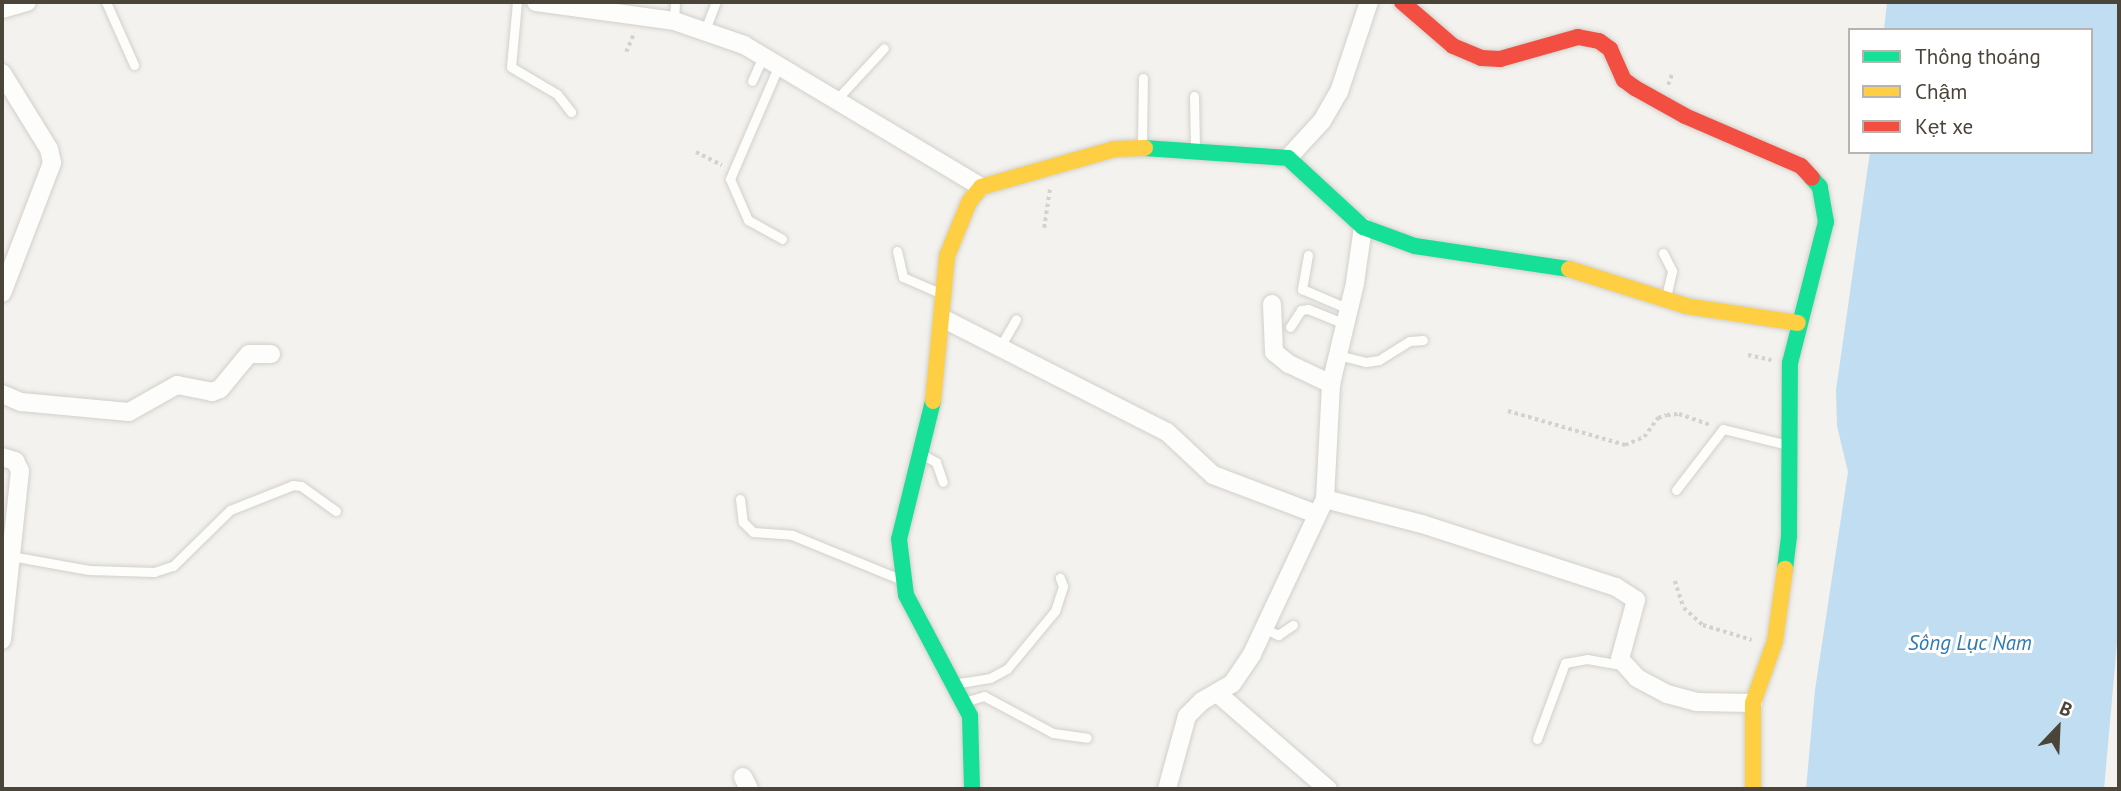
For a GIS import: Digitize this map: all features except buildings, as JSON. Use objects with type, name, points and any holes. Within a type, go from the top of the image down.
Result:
[{"type":"street","points":[[2,9],[27,2]]},
{"type":"street","points":[[536,2],[674,22],[705,30],[779,65],[981,187]]},
{"type":"street","points":[[1288,158],[1322,121],[1339,92],[1369,2]]},
{"type":"street","points":[[1402,2],[1453,46],[1480,58],[1500,59],[1578,37],[1599,41],[1610,49],[1624,80],[1635,88],[1812,175],[1820,187],[1826,222],[1798,323],[1787,401],[1789,536],[1775,641],[1754,703],[1753,789]]},
{"type":"street","points":[[2,73],[49,149],[52,163],[2,293]]},
{"type":"street","points":[[972,789],[965,702],[957,684],[916,618],[904,581],[901,519],[934,398],[947,256],[969,202],[981,187],[1096,152],[1142,148],[1288,158],[1363,227],[1415,246],[1470,257],[1555,265],[1665,300],[1798,323]]},
{"type":"street","points":[[1167,789],[1187,716],[1217,692],[1232,684],[1264,628],[1320,507],[1331,384],[1347,317],[1363,227]]},
{"type":"street","points":[[1272,304],[1274,352],[1289,364],[1331,384]]},
{"type":"street","points":[[942,318],[1167,432],[1213,475],[1320,507],[1422,524],[1629,594],[1636,609],[1621,652],[1622,665],[1667,694],[1696,702],[1754,703]]},
{"type":"street","points":[[2,394],[21,402],[129,412],[177,385],[212,392],[220,389],[249,354],[271,354]]},
{"type":"street","points":[[2,457],[15,461],[20,471],[8,527],[9,556],[2,640]]},
{"type":"street","points":[[1217,692],[1328,789]]},
{"type":"lane","points":[[106,2],[134,65]]},
{"type":"lane","points":[[517,2],[511,67],[557,93],[571,112]]},
{"type":"lane","points":[[674,22],[675,2]]},
{"type":"lane","points":[[705,30],[716,2]]},
{"type":"lane","points":[[837,99],[884,48]]},
{"type":"lane","points":[[752,81],[763,56]]},
{"type":"lane","points":[[779,65],[730,169],[734,194],[748,220],[782,239]]},
{"type":"lane","points":[[1142,148],[1143,78]]},
{"type":"lane","points":[[1194,96],[1196,151]]},
{"type":"lane","points":[[897,251],[903,277],[944,295]]},
{"type":"lane","points":[[1663,253],[1672,271],[1665,300]]},
{"type":"lane","points":[[1308,255],[1301,289],[1347,317]]},
{"type":"lane","points":[[1290,327],[1301,310],[1347,317]]},
{"type":"lane","points":[[1000,347],[1016,319]]},
{"type":"lane","points":[[1338,355],[1366,362],[1423,340]]},
{"type":"lane","points":[[1676,490],[1723,429],[1789,446]]},
{"type":"lane","points":[[919,453],[936,462],[943,482]]},
{"type":"lane","points":[[9,556],[89,570],[154,572],[173,566],[230,510],[293,485],[301,486],[336,510]]},
{"type":"lane","points":[[740,499],[743,522],[753,532],[792,536],[904,581]]},
{"type":"lane","points":[[957,684],[990,678],[1007,668],[1055,611],[1063,586],[1060,578]]},
{"type":"lane","points":[[1264,628],[1278,635],[1293,625]]},
{"type":"lane","points":[[1537,739],[1565,663],[1587,659],[1622,665]]},
{"type":"lane","points":[[965,702],[984,696],[1053,733],[1087,738]]},
{"type":"path","points":[[696,152],[730,169]]},
{"type":"path","points":[[1039,168],[1050,189],[1044,228]]},
{"type":"path","points":[[1508,411],[1625,445],[1644,437],[1658,418],[1667,415],[1679,414],[1723,429]]},
{"type":"path","points":[[1675,581],[1684,608],[1703,625],[1747,640],[1775,641]]},
{"type":"water","name":"Sông Lục Nam","points":[[1887,2],[2119,2],[2119,621],[2104,789],[1806,789],[1815,690],[1848,472],[1837,426],[1836,390],[1870,154],[2093,154],[2093,28],[1884,28]]},
{"type":"traffic: fast","points":[[1145,148],[1288,158],[1363,227],[1415,246],[1569,269]]},
{"type":"traffic: fast","points":[[1785,569],[1789,536],[1790,363],[1826,222],[1820,187],[1812,178]]},
{"type":"traffic: fast","points":[[933,401],[899,539],[906,595],[970,716],[972,789]]},
{"type":"traffic: slow","points":[[933,401],[947,256],[969,202],[981,187],[1114,149],[1145,148]]},
{"type":"traffic: slow","points":[[1569,269],[1686,306],[1798,323]]},
{"type":"traffic: slow","points":[[1753,789],[1753,703],[1775,641],[1785,569]]},
{"type":"traffic: jam","points":[[1402,2],[1453,46],[1481,58],[1500,59],[1578,37],[1599,41],[1610,49],[1624,80],[1635,88],[1685,116],[1801,166],[1812,178]]}]
